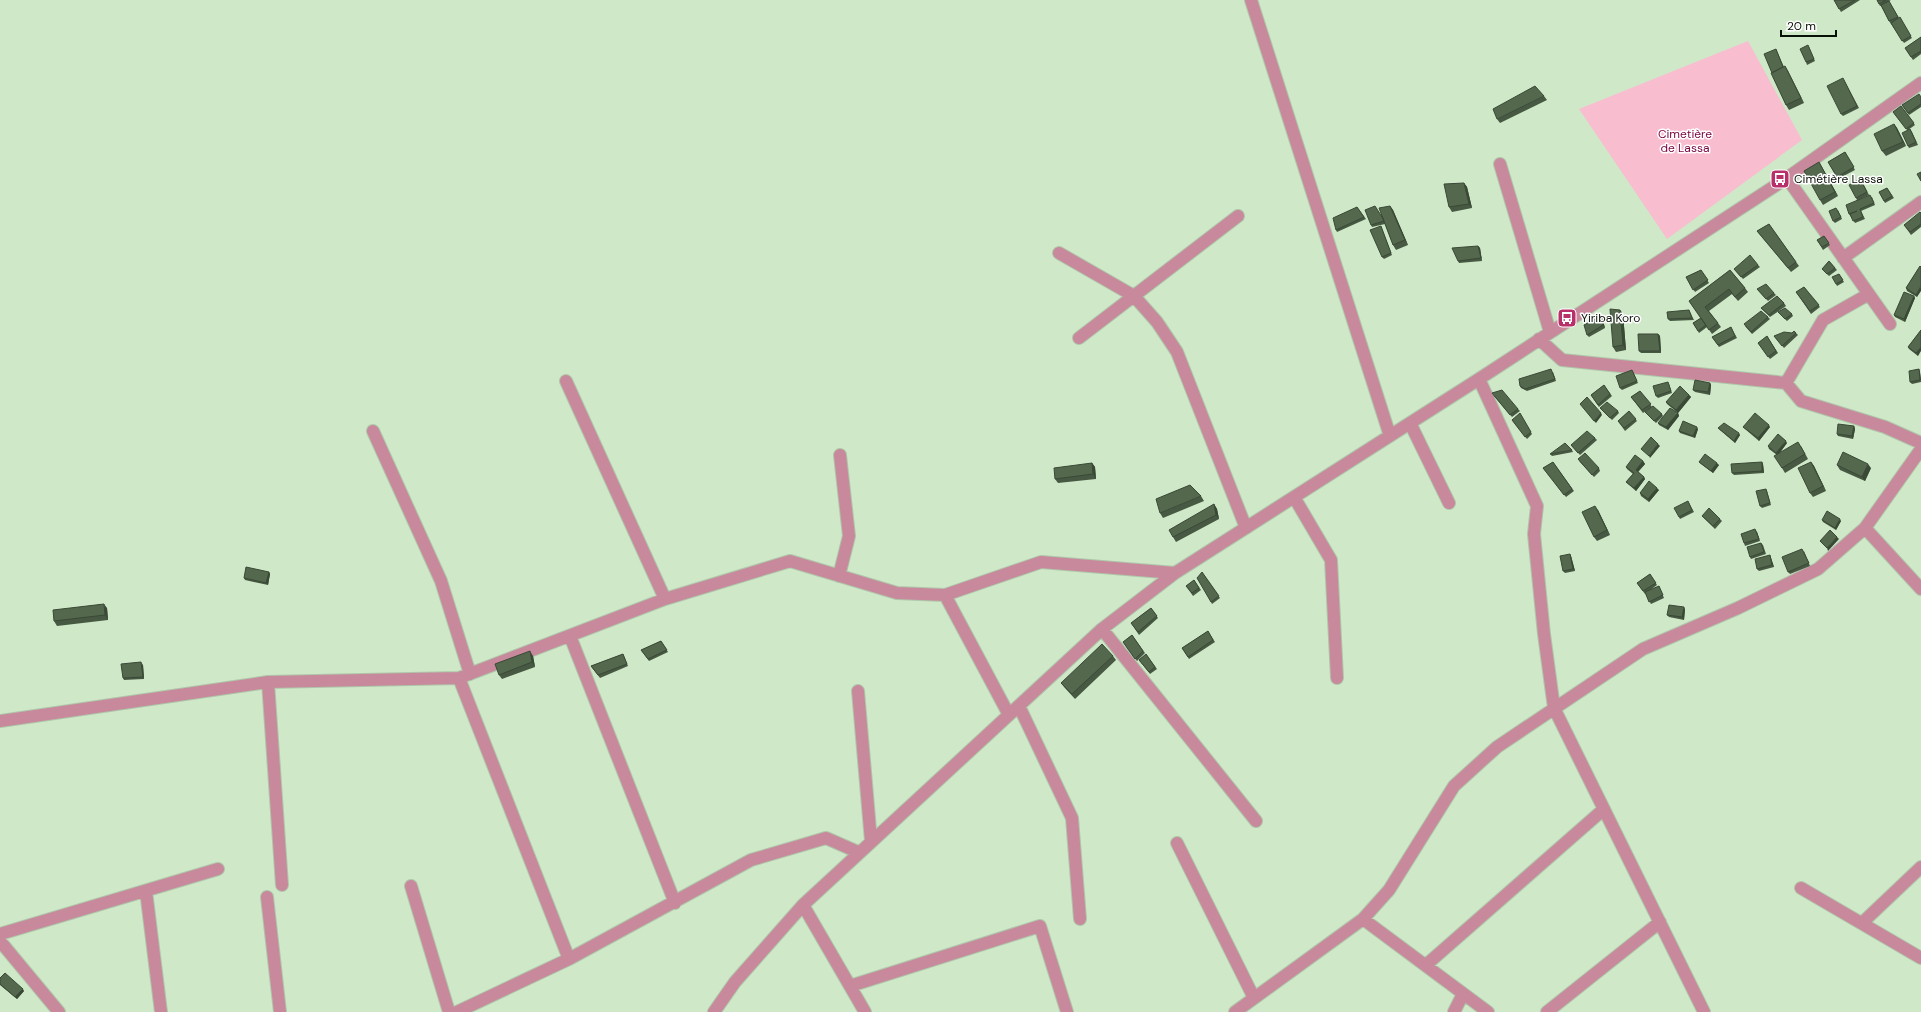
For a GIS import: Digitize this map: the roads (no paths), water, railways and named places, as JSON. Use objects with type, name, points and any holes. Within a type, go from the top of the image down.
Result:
[{"type":"street","points":[[1251,0],[1390,436]]},
{"type":"street","points":[[714,1012],[734,982],[803,905],[858,852],[1102,629],[1175,573],[1479,379],[1538,339],[1787,178],[1921,83]]},
{"type":"street","points":[[1500,164],[1550,332]]},
{"type":"street","points":[[1787,178],[1890,324]]},
{"type":"street","points":[[1843,258],[1921,202]]},
{"type":"street","points":[[1079,338],[1238,216]]},
{"type":"street","points":[[1059,253],[1134,296],[1157,322],[1177,352],[1246,528]]},
{"type":"street","points":[[1786,383],[1823,320],[1869,294]]},
{"type":"street","points":[[1538,339],[1562,360],[1786,383],[1801,401],[1885,427],[1921,443]]},
{"type":"street","points":[[1479,379],[1537,506],[1534,534],[1544,634],[1554,708],[1704,1012]]},
{"type":"street","points":[[566,382],[665,599]]},
{"type":"street","points":[[1410,423],[1449,503]]},
{"type":"street","points":[[373,431],[441,581],[464,676],[569,959]]},
{"type":"street","points":[[1235,1012],[1363,919],[1389,890],[1454,786],[1497,747],[1643,650],[1738,608],[1818,569],[1865,528],[1921,449]]},
{"type":"street","points":[[839,576],[849,536],[840,455]]},
{"type":"street","points":[[1294,497],[1331,560],[1338,678]]},
{"type":"street","points":[[1865,528],[1921,589]]},
{"type":"street","points":[[0,720],[268,682],[464,676],[665,599],[790,561],[897,593],[944,595],[1041,562],[1175,573]]},
{"type":"street","points":[[944,595],[1009,715]]},
{"type":"street","points":[[1102,629],[1256,821]]},
{"type":"street","points":[[570,636],[675,903]]},
{"type":"street","points":[[268,682],[282,885]]},
{"type":"street","points":[[858,691],[871,841]]},
{"type":"street","points":[[1019,706],[1072,818],[1080,919]]},
{"type":"street","points":[[1426,965],[1604,809]]},
{"type":"street","points":[[457,1012],[569,959],[675,903],[751,860],[826,838],[858,852]]},
{"type":"street","points":[[1177,843],[1254,998]]},
{"type":"street","points":[[1862,923],[1921,867]]},
{"type":"street","points":[[0,934],[218,870]]},
{"type":"street","points":[[411,886],[449,1012]]},
{"type":"street","points":[[1801,888],[1921,958]]},
{"type":"street","points":[[146,891],[161,1012]]},
{"type":"street","points":[[267,896],[280,1012]]},
{"type":"street","points":[[803,905],[865,1012]]},
{"type":"street","points":[[1363,919],[1488,1012]]},
{"type":"street","points":[[1547,1012],[1660,922]]},
{"type":"street","points":[[850,986],[1040,926],[1067,1012]]},
{"type":"street","points":[[0,941],[59,1012]]},
{"type":"street","points":[[1454,1012],[1463,994]]},
{"type":"place","name":"Cimétière Lassa","points":[[1780,179]]},
{"type":"place","name":"Yiriba Koro","points":[[1567,318]]},
{"type":"park label","name":"Cimetière de Lassa","points":[[1685,141]]}]
